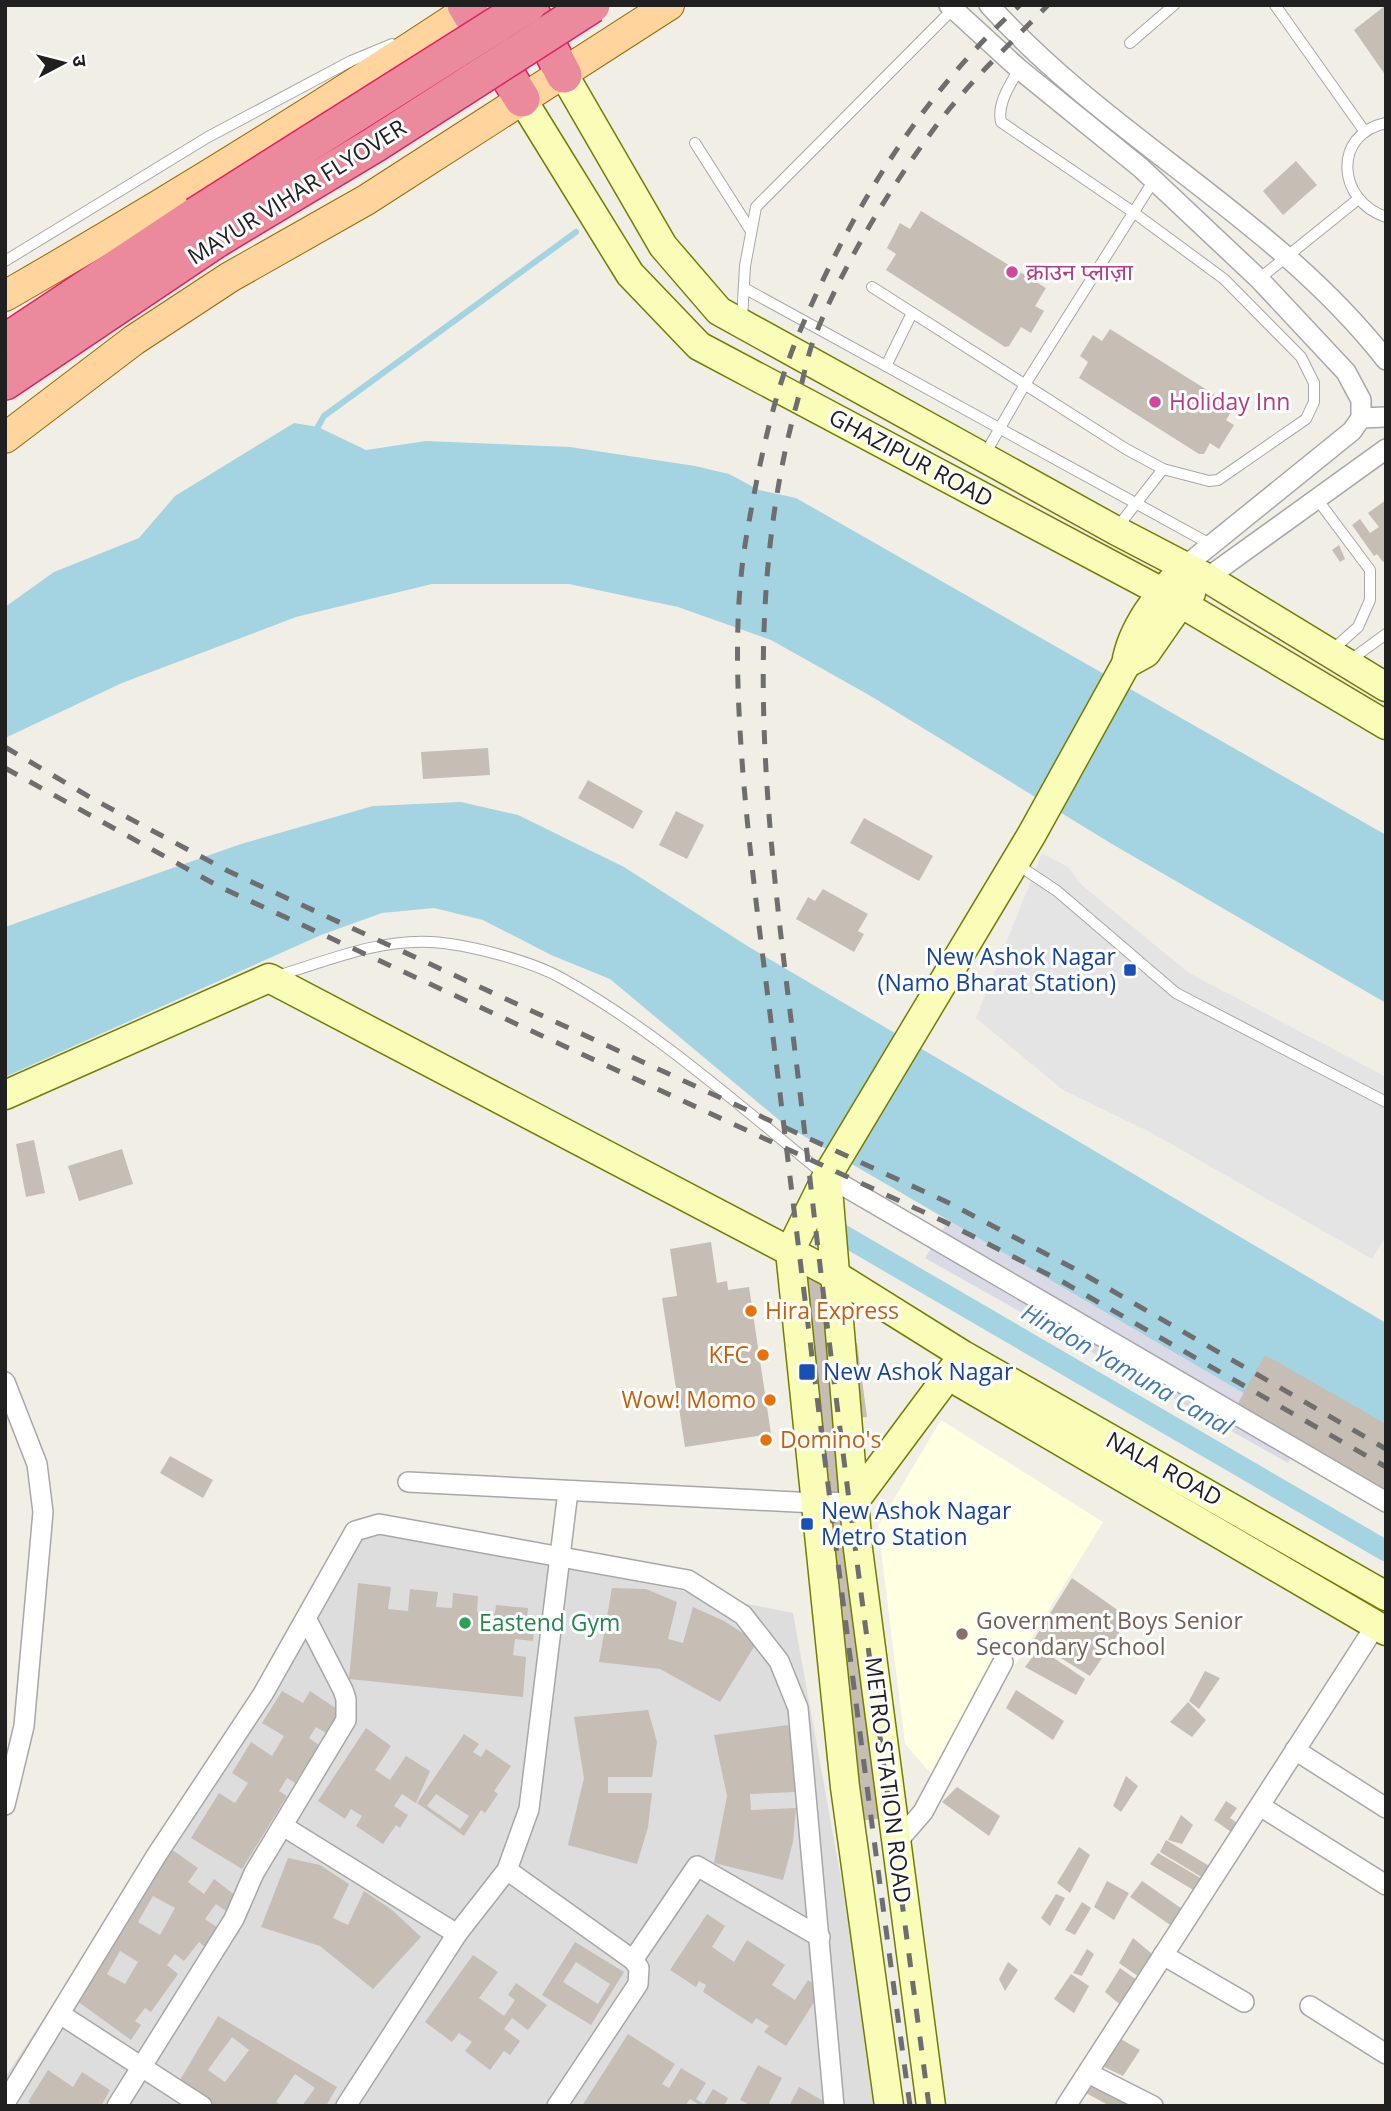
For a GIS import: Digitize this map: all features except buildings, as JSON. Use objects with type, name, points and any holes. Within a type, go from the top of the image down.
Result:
[{"type":"highway","points":[[528,5],[564,75]]},
{"type":"highway","name":"MAYUR VIHAR FLYOVER","points":[[5,342],[195,215],[528,5]]},
{"type":"highway","name":"MAYUR VIHAR FLYOVER","points":[[5,382],[216,240],[374,145],[592,5]]},
{"type":"highway","points":[[469,7],[522,99]]},
{"type":"main road","points":[[5,438],[145,333],[230,277],[366,200],[670,5]]},
{"type":"main road","points":[[5,296],[159,208],[307,116],[469,7]]},
{"type":"main road","points":[[307,116],[342,113],[372,129],[380,145],[382,164],[380,181],[366,200]]},
{"type":"street","points":[[989,5],[1069,83],[1290,257],[1386,360]]},
{"type":"street","points":[[790,1251],[831,1169],[1032,834],[1126,664],[1146,653],[1166,605],[1196,572],[1210,544],[1352,431],[1361,418],[1361,400],[1346,372],[1259,279],[1154,180],[1019,69],[953,7]]},
{"type":"street","name":"GHAZIPUR ROAD","points":[[564,75],[663,246],[719,312],[1196,572],[1386,687]]},
{"type":"street","name":"GHAZIPUR ROAD","points":[[522,99],[630,274],[699,346],[1386,724]]},
{"type":"street","points":[[1361,418],[1386,417]]},
{"type":"street","points":[[1196,572],[1317,499],[1386,450]]},
{"type":"street","points":[[5,1095],[269,978],[835,1275],[956,1366],[854,1502],[815,1503],[408,1482]]},
{"type":"street","points":[[831,1169],[1386,1502]]},
{"type":"street","name":"METRO STATION ROAD","points":[[831,1169],[835,1275],[854,1502],[931,2106]]},
{"type":"street","name":"METRO STATION ROAD","points":[[790,1251],[845,1787],[889,2106]]},
{"type":"street","name":"NALA ROAD","points":[[956,1366],[1386,1596]]},
{"type":"street","name":"NALA ROAD","points":[[956,1366],[1381,1628]]},
{"type":"street","points":[[5,1382],[37,1464],[43,1512],[24,1726],[5,1805]]},
{"type":"street","points":[[810,1459],[850,1454]]},
{"type":"street","points":[[346,2106],[457,1934],[507,1870],[529,1809],[568,1490]]},
{"type":"street","points":[[5,2103],[156,1856],[263,1694],[355,1531],[370,1525],[562,1556],[688,1580],[743,1615],[779,1661],[798,1708],[834,2106]]},
{"type":"street","points":[[117,2106],[234,1919],[254,1873],[346,1720],[343,1689],[307,1620]]},
{"type":"street","points":[[1066,2106],[1295,1751],[1381,1628]]},
{"type":"street","points":[[896,1843],[923,1812],[1003,1662]]},
{"type":"street","points":[[1295,1751],[1386,1808]]},
{"type":"street","points":[[1260,1806],[1386,1885]]},
{"type":"street","points":[[284,1826],[457,1934]]},
{"type":"street","points":[[633,1960],[697,1866],[820,1937]]},
{"type":"street","points":[[507,1870],[633,1960],[639,1968],[638,1984],[557,2106]]},
{"type":"street","points":[[1163,1955],[1244,2001]]},
{"type":"street","points":[[1310,2006],[1386,2054]]},
{"type":"street","points":[[60,2014],[202,2106]]},
{"type":"street","points":[[1088,2073],[1153,2106]]},
{"type":"lane","points":[[1130,43],[1174,5]]},
{"type":"lane","points":[[1275,5],[1365,132]]},
{"type":"lane","points":[[741,324],[756,207],[953,7]]},
{"type":"lane","points":[[5,261],[208,137],[391,44],[428,36]]},
{"type":"lane","points":[[872,287],[1024,386],[1163,470],[1209,481],[1218,480],[1307,419],[1314,402],[1314,383],[1301,357],[1224,279],[1133,212],[1002,122],[1000,113],[1005,94],[1019,69]]},
{"type":"lane","points":[[1386,123],[1365,132],[1353,146],[1347,164],[1349,183],[1357,200],[1371,212],[1386,217]]},
{"type":"lane","points":[[695,144],[751,230]]},
{"type":"lane","points":[[983,458],[1024,386],[1154,180]]},
{"type":"lane","points":[[1259,279],[1290,257],[1357,200]]},
{"type":"lane","points":[[744,288],[1210,544]]},
{"type":"lane","points":[[886,366],[912,313]]},
{"type":"lane","points":[[1115,530],[1163,470]]},
{"type":"lane","points":[[1317,499],[1370,570],[1370,600],[1358,627],[1337,658]]},
{"type":"lane","points":[[1337,658],[1386,634]]},
{"type":"lane","points":[[1015,862],[1057,891],[1176,993],[1386,1102]]},
{"type":"lane","points":[[269,978],[373,947],[430,942],[477,948],[561,978],[626,1020],[831,1169]]},
{"type":"shaded area","points":[[1042,853],[1068,867],[1083,886],[1189,973],[1386,1077],[1386,1236],[1372,1259],[1152,1133],[1063,1090],[976,1018]]},
{"type":"shaded area","points":[[975,1178],[1331,1383],[1288,1463],[925,1258]]},
{"type":"shaded area","name":"Government Boys Senior Secondary School","points":[[941,1420],[1103,1522],[941,1785],[905,1744],[878,1526]]},
{"type":"shaded area","points":[[368,1528],[793,1613],[882,2106],[5,2106],[5,2077]]},
{"type":"water","points":[[294,423],[318,427],[366,450],[426,441],[570,447],[695,466],[729,474],[759,490],[796,498],[1386,835],[1386,1003],[1112,844],[869,695],[771,640],[678,607],[569,584],[432,584],[296,617],[122,683],[5,738],[5,607],[54,572],[139,538],[175,496]]},
{"type":"water","points":[[461,802],[518,815],[624,867],[749,947],[1386,1323],[1386,1476],[785,1125],[610,979],[551,955],[483,920],[434,908],[382,913],[321,935],[5,1077],[5,927],[241,844],[373,806]]},
{"type":"waterway","points":[[315,432],[324,416],[576,232]]},
{"type":"waterway","name":"Hindon Yamuna Canal","points":[[841,1234],[1386,1551]]},
{"type":"railway","points":[[910,2106],[843,1604],[756,897],[741,744],[738,623],[747,533],[768,430],[790,355],[820,286],[866,198],[921,115],[951,76],[1020,5]]},
{"type":"railway","points":[[929,2106],[834,1385],[774,869],[766,776],[763,684],[766,592],[776,501],[795,410],[812,345],[840,281],[901,175],[936,126],[976,79],[1048,5]]},
{"type":"railway","points":[[5,747],[93,799],[228,871],[949,1203],[1073,1268],[1386,1449]]},
{"type":"railway","points":[[5,768],[220,887],[943,1221],[1063,1282],[1386,1467]]},
{"type":"place","name":"क्राउन प्लाज़ा","points":[[1012,272]]},
{"type":"place","name":"Holiday Inn","points":[[1155,402]]},
{"type":"place","name":"New Ashok Nagar (Namo Bharat Station)","points":[[1130,970]]},
{"type":"place","name":"Hira Express","points":[[751,1311]]},
{"type":"place","name":"KFC","points":[[763,1355]]},
{"type":"place","name":"New Ashok Nagar","points":[[807,1372]]},
{"type":"place","name":"Wow! Momo","points":[[770,1400]]},
{"type":"place","name":"Domino's","points":[[766,1440]]},
{"type":"place","name":"New Ashok Nagar Metro Station","points":[[807,1524]]},
{"type":"place","name":"Eastend Gym","points":[[465,1623]]},
{"type":"place","name":"Government Boys Senior Secondary School","points":[[962,1634]]}]
